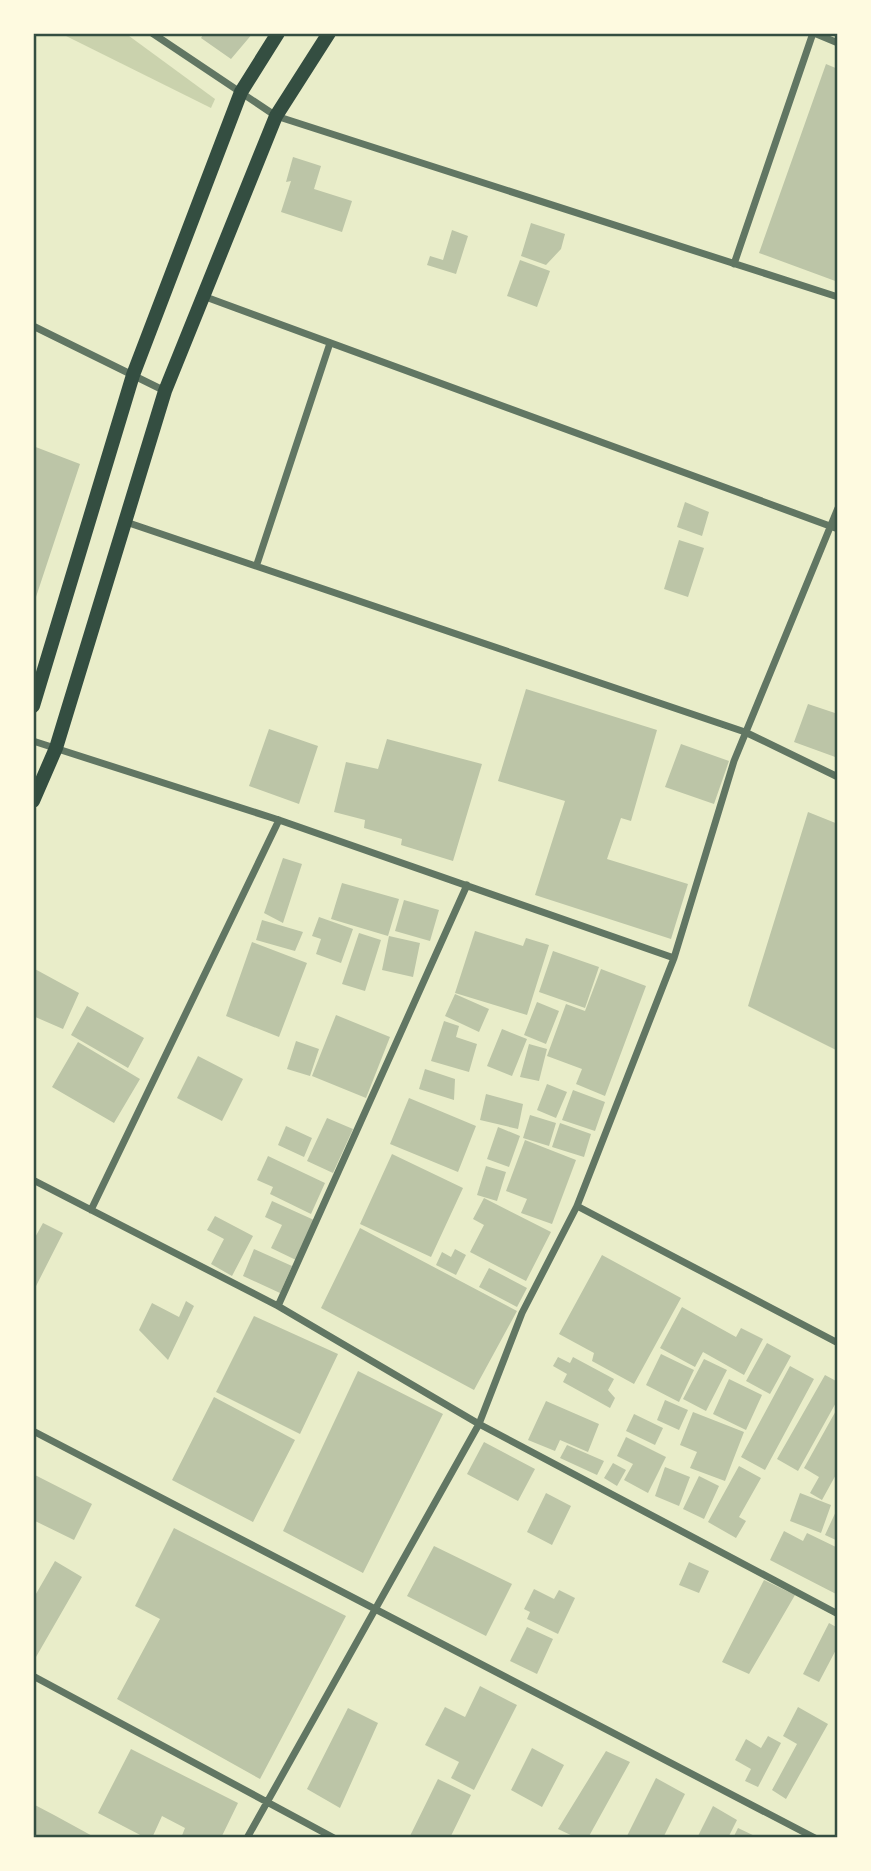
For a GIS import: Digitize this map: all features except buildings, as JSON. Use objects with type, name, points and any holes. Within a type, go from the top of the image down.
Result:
[{"type":"main road","points":[[33,706],[133,375],[241,93],[278,33]]},
{"type":"main road","points":[[33,801],[56,748],[165,391],[276,116],[329,33]]},
{"type":"street","points":[[152,33],[276,116],[838,297]]},
{"type":"street","points":[[734,264],[813,33],[838,43]]},
{"type":"street","points":[[202,296],[835,528]]},
{"type":"street","points":[[33,326],[165,391]]},
{"type":"street","points":[[257,564],[330,343]]},
{"type":"street","points":[[247,1838],[265,1801],[479,1424],[522,1313],[577,1206],[674,958],[745,732],[835,528],[838,508]]},
{"type":"street","points":[[126,522],[257,564],[745,732],[838,777]]},
{"type":"street","points":[[33,741],[279,820],[674,958]]},
{"type":"street","points":[[91,1210],[279,820]]},
{"type":"street","points":[[278,1306],[467,885]]},
{"type":"street","points":[[33,1180],[278,1306],[479,1424],[838,1615]]},
{"type":"street","points":[[577,1206],[838,1343]]},
{"type":"street","points":[[33,1431],[815,1838]]},
{"type":"street","points":[[33,1676],[334,1838]]},
{"type":"green space","points":[[60,33],[125,33],[215,99],[211,108]]}]
